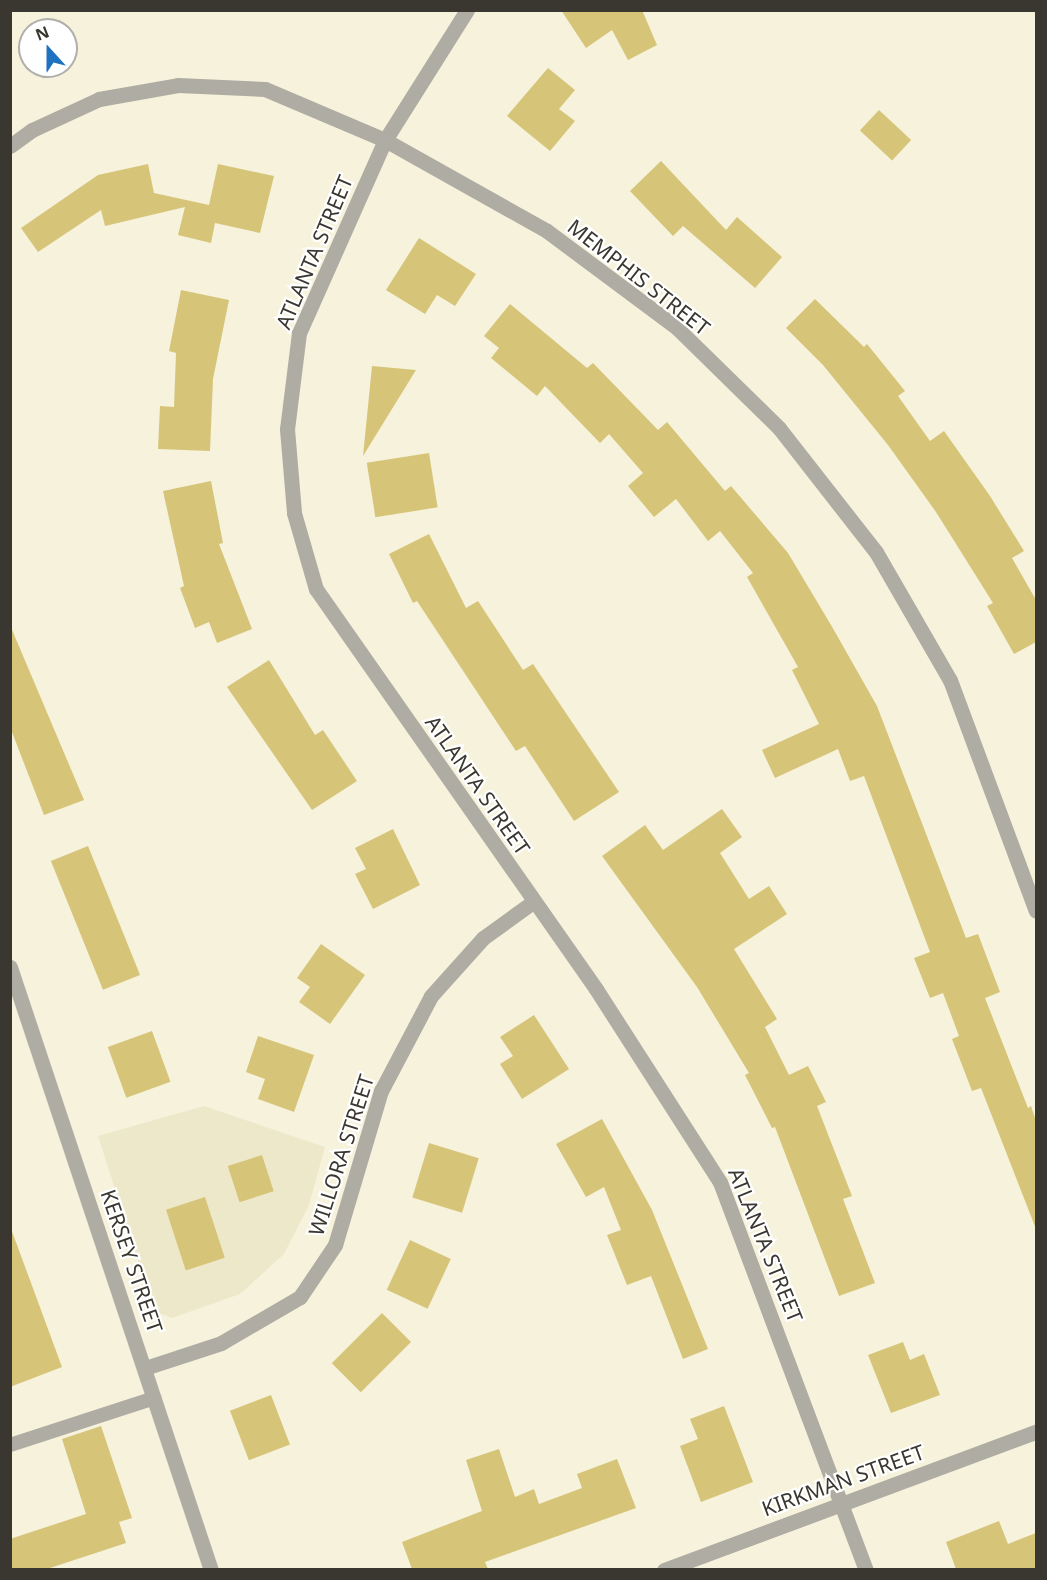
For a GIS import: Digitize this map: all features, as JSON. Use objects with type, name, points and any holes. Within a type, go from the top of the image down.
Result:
[{"type":"street","name":"ATLANTA STREET","points":[[467,10],[386,140],[299,333],[287,429],[294,513],[316,589],[596,989],[720,1182],[866,1569]]},
{"type":"street","name":"MEMPHIS STREET","points":[[10,146],[32,130],[99,99],[178,85],[265,89],[386,140],[547,231],[677,328],[779,428],[876,552],[950,680],[1036,912]]},
{"type":"street","name":"WILLORA STREET","points":[[145,1368],[221,1343],[300,1297],[335,1245],[381,1091],[431,996],[483,938],[533,902]]},
{"type":"street","name":"KERSEY STREET","points":[[10,967],[211,1569]]},
{"type":"street","name":"KIRKMAN STREET","points":[[664,1569],[1036,1432]]},
{"type":"lane","points":[[10,1445],[155,1398]]},
{"type":"shaded area","points":[[204,1106],[325,1147],[309,1205],[284,1254],[240,1294],[172,1318],[154,1311],[98,1136]]},
{"type":"building","points":[[561,10],[642,10],[657,45],[628,60],[612,30],[586,48]]},
{"type":"building","points":[[548,68],[575,90],[559,109],[575,121],[550,151],[507,116]]},
{"type":"building","points":[[879,110],[911,140],[892,160],[860,130]]},
{"type":"building","points":[[661,161],[726,230],[737,217],[782,257],[755,288],[683,226],[673,236],[630,191]]},
{"type":"building","points":[[148,164],[154,193],[209,205],[218,164],[274,176],[260,233],[215,223],[211,243],[178,235],[185,207],[105,226],[101,210],[38,252],[21,228],[98,175]]},
{"type":"building","points":[[419,238],[476,274],[455,306],[437,295],[425,314],[386,290]]},
{"type":"building","points":[[181,290],[229,300],[213,379],[210,451],[158,449],[160,406],[174,407],[176,353],[169,351]]},
{"type":"building","points":[[815,299],[864,347],[867,344],[905,391],[898,396],[930,441],[944,431],[990,496],[1024,551],[1012,558],[1036,600],[1036,642],[1014,654],[987,606],[993,603],[936,512],[888,445],[823,365],[786,328]]},
{"type":"building","points":[[510,304],[587,368],[593,363],[658,430],[667,422],[725,491],[731,486],[788,553],[831,625],[877,706],[966,938],[978,934],[1000,992],[985,998],[1028,1108],[1031,1106],[1036,1121],[1036,1229],[981,1088],[972,1091],[952,1039],[959,1036],[943,993],[930,998],[914,958],[930,952],[864,776],[850,781],[838,749],[775,778],[762,750],[819,724],[792,670],[798,667],[747,577],[753,573],[720,531],[708,541],[676,499],[654,517],[628,486],[643,473],[609,434],[600,443],[545,386],[537,396],[491,358],[499,348],[484,336]]},
{"type":"building","points":[[372,366],[416,370],[363,456]]},
{"type":"building","points":[[429,453],[438,507],[375,517],[367,463]]},
{"type":"building","points":[[211,481],[223,543],[219,544],[252,629],[217,643],[209,622],[195,628],[180,588],[184,586],[163,491]]},
{"type":"building","points":[[429,534],[466,608],[478,601],[523,670],[533,664],[619,792],[574,821],[525,746],[516,751],[417,601],[413,603],[389,554]]},
{"type":"building","points":[[10,625],[84,800],[44,815],[10,727]]},
{"type":"building","points":[[269,660],[315,735],[323,730],[357,781],[312,810],[227,687]]},
{"type":"building","points":[[722,809],[742,837],[720,853],[749,899],[769,886],[787,914],[734,949],[777,1019],[765,1027],[789,1075],[808,1066],[826,1102],[817,1106],[852,1196],[843,1199],[875,1283],[839,1296],[775,1127],[772,1128],[745,1075],[749,1073],[697,987],[602,856],[645,825],[663,850]]},
{"type":"building","points":[[393,829],[420,885],[373,909],[355,874],[366,869],[355,848]]},
{"type":"building","points":[[88,846],[140,975],[103,990],[51,861]]},
{"type":"building","points":[[321,944],[365,975],[330,1024],[299,1002],[310,987],[297,978]]},
{"type":"building","points":[[534,1015],[569,1069],[522,1099],[500,1064],[513,1056],[500,1037]]},
{"type":"building","points":[[152,1031],[170,1082],[126,1098],[108,1047]]},
{"type":"building","points":[[258,1036],[314,1055],[294,1112],[258,1099],[265,1079],[246,1072]]},
{"type":"building","points":[[602,1119],[652,1210],[708,1349],[683,1359],[651,1276],[627,1285],[607,1235],[621,1230],[604,1187],[586,1197],[556,1144]]},
{"type":"building","points":[[429,1143],[479,1158],[462,1213],[412,1198]]},
{"type":"building","points":[[262,1155],[274,1191],[240,1202],[228,1166]]},
{"type":"building","points":[[205,1197],[225,1258],[186,1271],[166,1210]]},
{"type":"building","points":[[10,1226],[62,1367],[10,1387]]},
{"type":"building","points":[[410,1240],[451,1259],[428,1309],[387,1290]]},
{"type":"building","points":[[382,1313],[411,1342],[361,1392],[332,1363]]},
{"type":"building","points":[[903,1342],[910,1360],[924,1354],[940,1395],[891,1413],[868,1355]]},
{"type":"building","points":[[271,1395],[290,1444],[249,1460],[230,1411]]},
{"type":"building","points":[[724,1406],[753,1482],[701,1502],[680,1446],[698,1439],[690,1419]]},
{"type":"building","points":[[101,1426],[132,1518],[119,1522],[126,1543],[47,1569],[10,1569],[10,1539],[86,1514],[62,1439]]},
{"type":"building","points":[[499,1449],[515,1497],[534,1489],[539,1504],[582,1488],[577,1474],[617,1459],[636,1508],[485,1562],[488,1569],[412,1569],[402,1542],[482,1511],[466,1460]]},
{"type":"building","points":[[999,1521],[1008,1544],[1036,1533],[1036,1569],[956,1569],[946,1542]]}]
